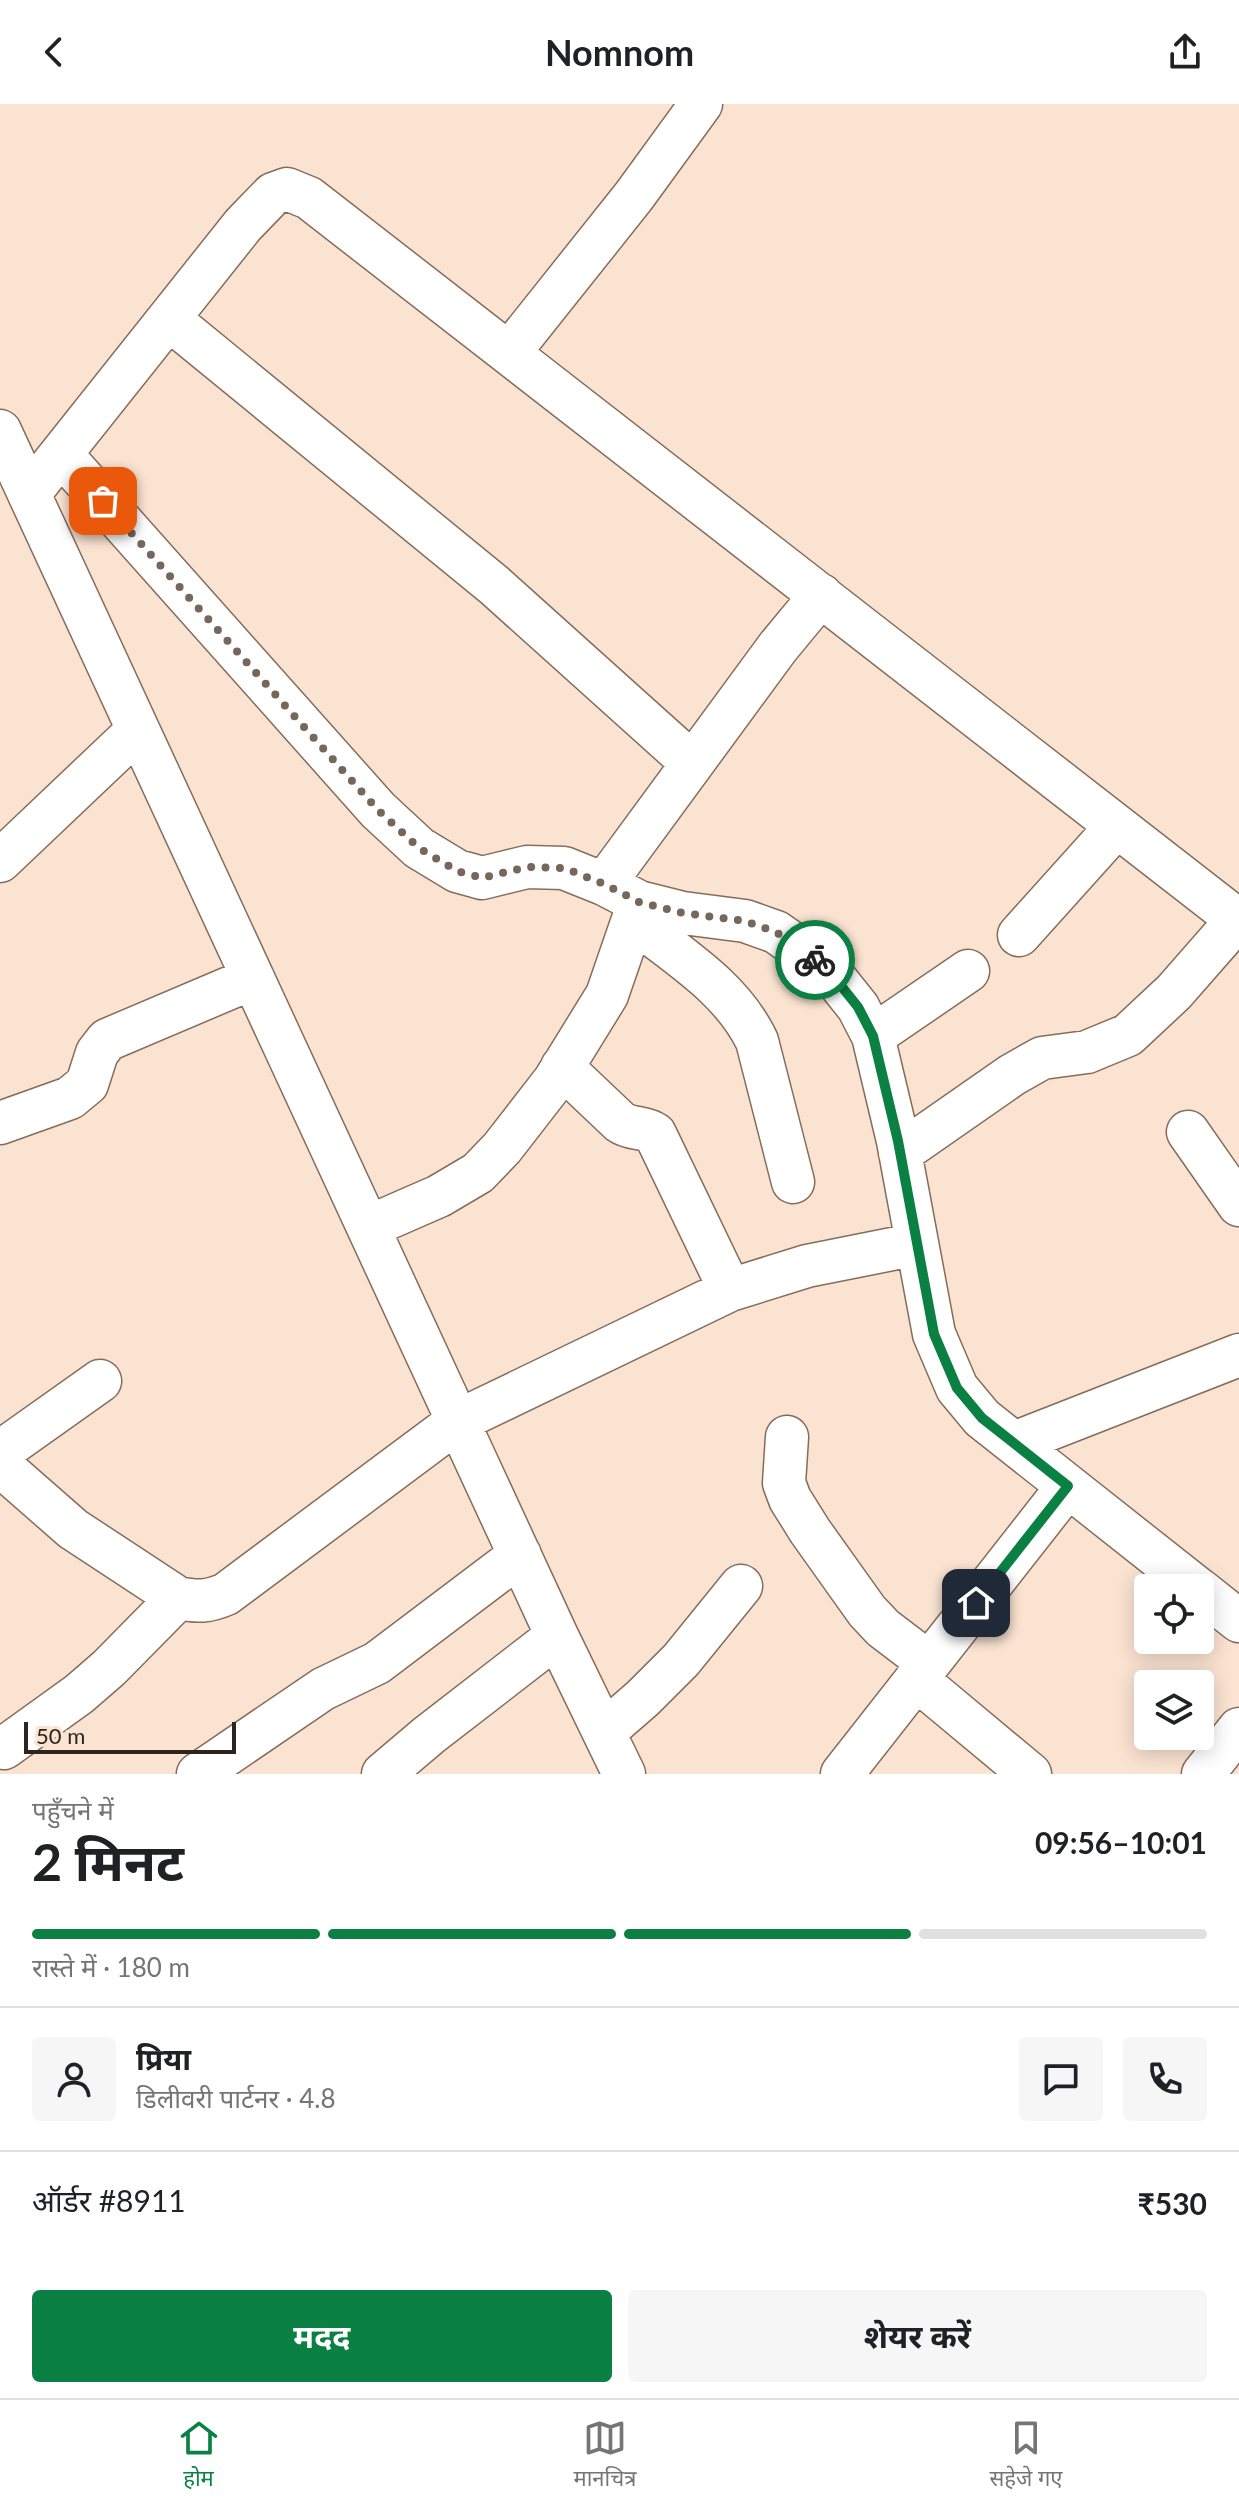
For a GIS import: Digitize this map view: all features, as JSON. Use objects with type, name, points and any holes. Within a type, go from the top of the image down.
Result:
[{"type":"street","points":[[509,353],[634,196],[701,104]]},
{"type":"street","points":[[29,494],[243,225],[273,194],[287,189],[309,198],[1238,920],[1174,992],[1128,1035],[1087,1052],[1042,1058],[1012,1075],[900,1153]]},
{"type":"street","points":[[169,319],[494,585],[692,763]]},
{"type":"street","points":[[0,431],[557,1636],[624,1774]]},
{"type":"street","points":[[61,454],[378,810],[419,848],[457,871],[482,878],[527,867],[564,868],[626,902],[725,992],[747,1020],[757,1041],[793,1182]]},
{"type":"street","points":[[368,1227],[439,1196],[478,1173],[502,1148],[562,1067],[607,995],[626,902],[692,763],[778,647],[821,595]]},
{"type":"street","points":[[0,861],[138,730]]},
{"type":"street","points":[[1019,935],[1117,826]]},
{"type":"street","points":[[626,902],[745,921],[776,932],[826,967],[858,1007],[873,1036],[900,1153],[934,1334],[957,1388],[982,1418],[1180,1574]]},
{"type":"street","points":[[873,1036],[968,971]]},
{"type":"street","points":[[0,1123],[70,1098],[87,1084],[97,1053],[107,1040],[253,978]]},
{"type":"street","points":[[562,1067],[620,1122],[626,1126],[648,1129],[655,1134],[730,1290]]},
{"type":"street","points":[[1188,1132],[1239,1205]]},
{"type":"street","points":[[0,1465],[73,1529],[178,1598],[210,1601],[226,1594],[458,1421],[730,1290],[807,1266],[917,1244]]},
{"type":"street","points":[[1014,1443],[1239,1355]]},
{"type":"street","points":[[0,1452],[100,1381]]},
{"type":"street","points":[[787,1437],[784,1483],[790,1499],[867,1611],[922,1671],[1030,1774]]},
{"type":"street","points":[[842,1774],[1068,1486]]},
{"type":"street","points":[[198,1774],[323,1689],[377,1663],[520,1555]]},
{"type":"street","points":[[604,1732],[681,1660],[741,1586]]},
{"type":"street","points":[[4,1748],[79,1694],[178,1598]]},
{"type":"street","points":[[1214,1601],[1239,1621]]},
{"type":"street","points":[[383,1774],[557,1636]]},
{"type":"street","points":[[1203,1774],[1239,1729]]},
{"type":"way so far","points":[[103,501],[378,810],[419,848],[457,871],[482,878],[527,867],[564,868],[639,902],[683,913],[745,921],[776,932],[815,960]]},
{"type":"route","points":[[815,960],[826,967],[858,1007],[873,1036],[898,1141],[934,1334],[957,1388],[982,1418],[1068,1486],[976,1603]]}]
